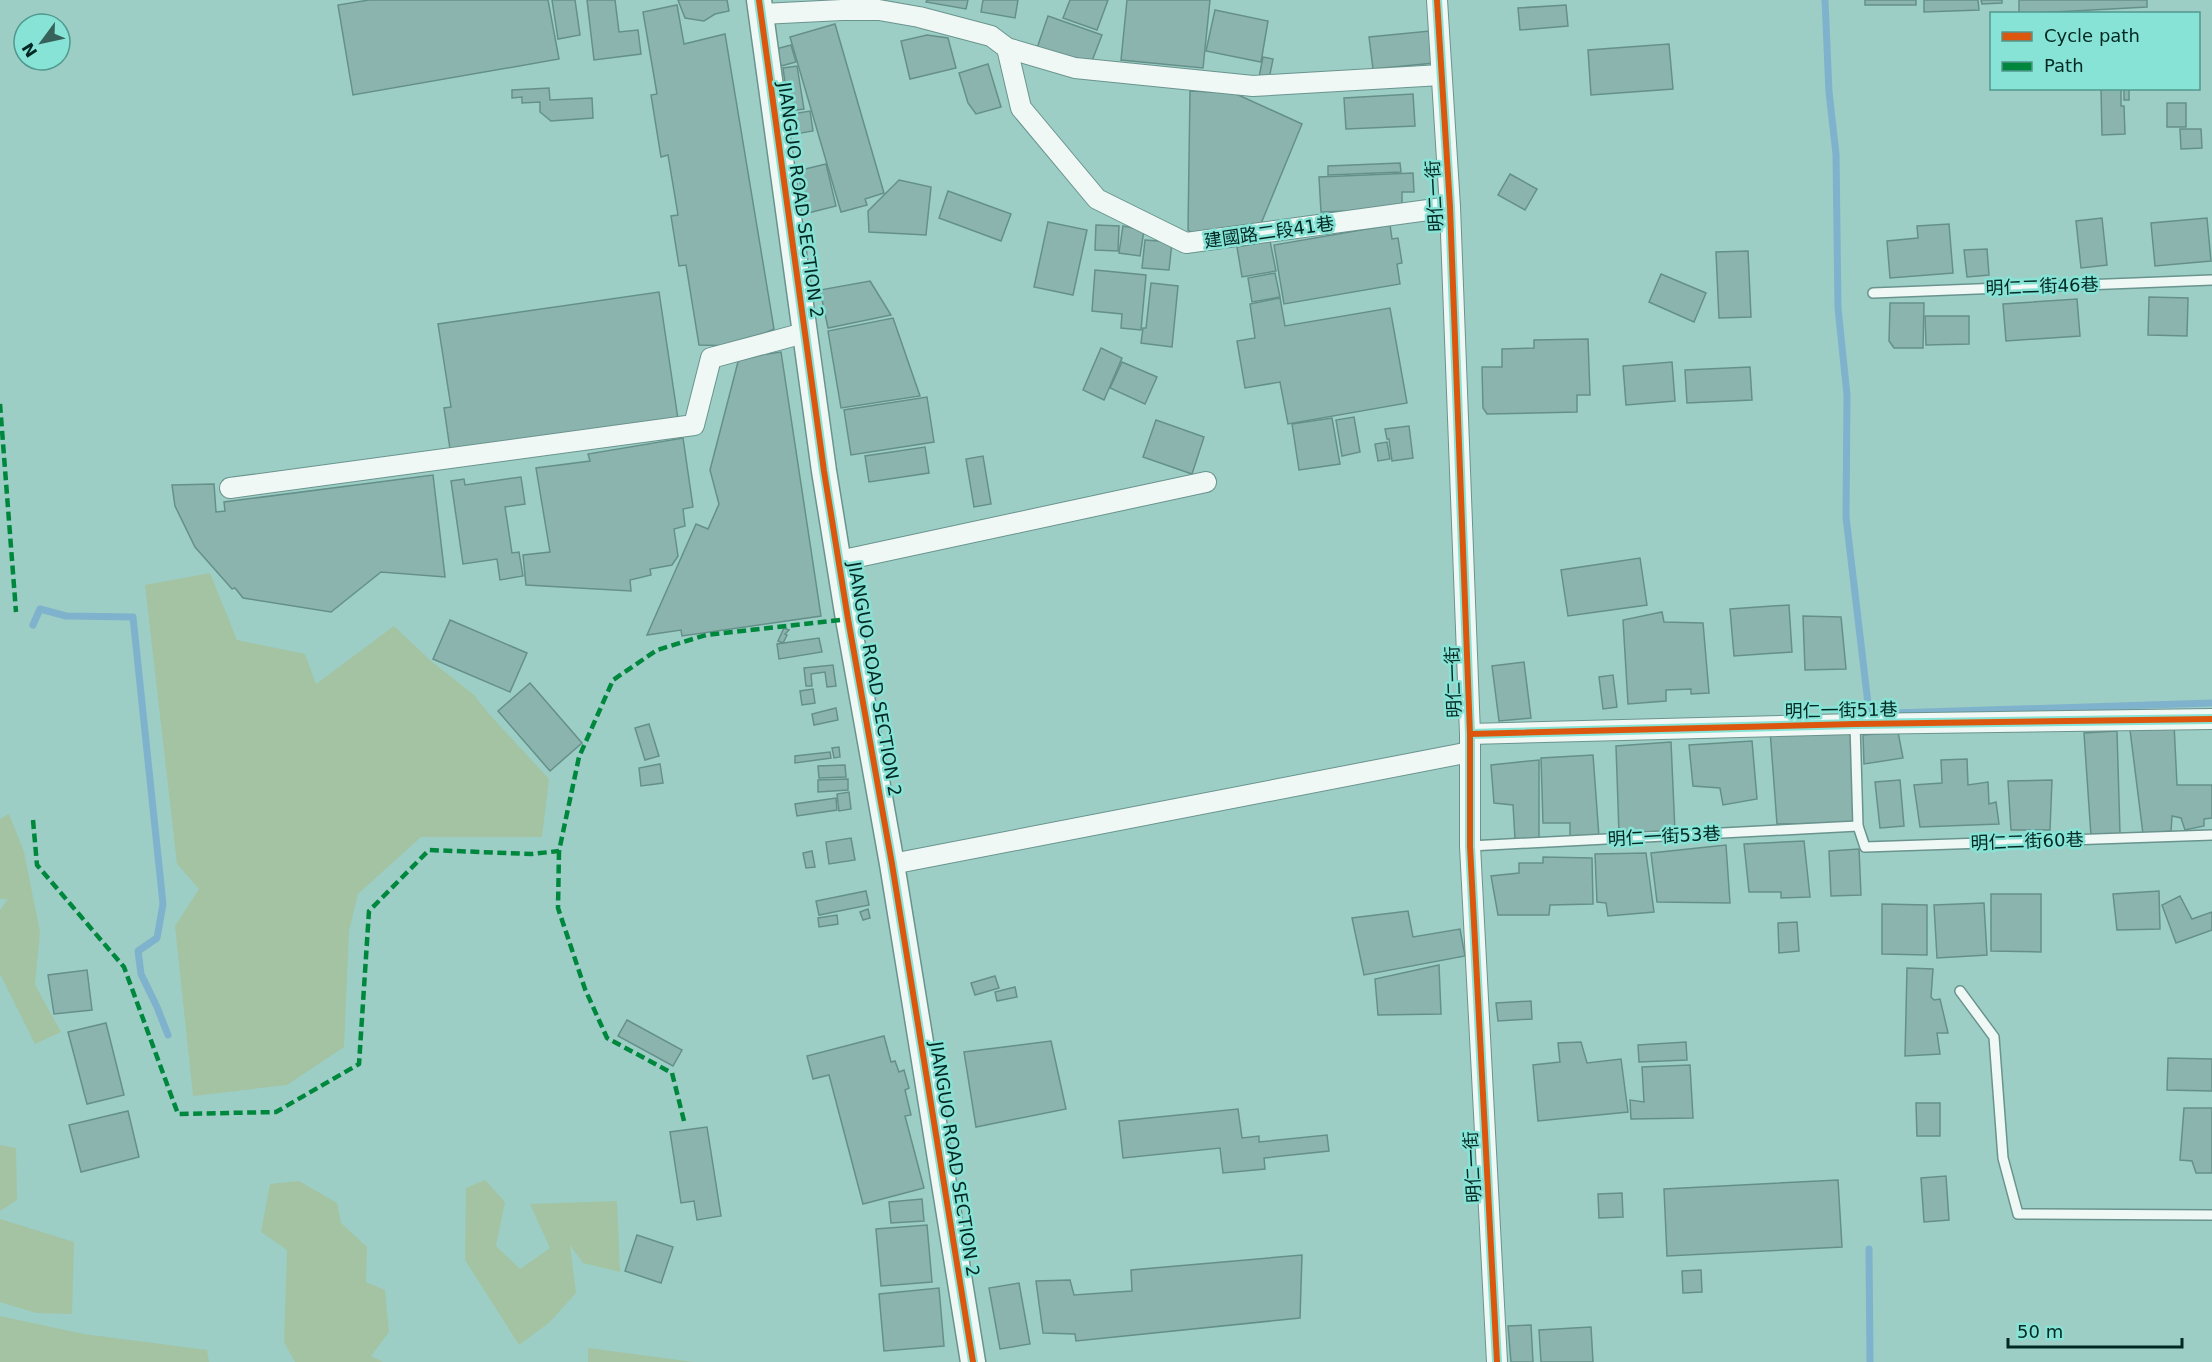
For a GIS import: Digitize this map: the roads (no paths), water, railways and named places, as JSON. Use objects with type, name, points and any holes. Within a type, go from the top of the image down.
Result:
[{"type":"street","name":"明仁一街","points":[[1437,0],[1450,207],[1470,743],[1470,846],[1497,1362]]},
{"type":"street","points":[[759,7],[879,10],[919,17],[991,36],[1007,48],[1075,68],[1253,86],[1441,75]]},
{"type":"street","name":"JIANGUO ROAD SECTION 2","points":[[759,7],[804,333],[839,561],[892,864],[973,1362]]},
{"type":"street","name":"建國路二段41巷","points":[[1007,48],[1021,108],[1096,199],[1186,243],[1450,207]]},
{"type":"street","points":[[230,488],[694,426],[711,358],[804,333]]},
{"type":"street","points":[[839,561],[1206,482]]},
{"type":"street","name":"明仁一街51巷","points":[[892,864],[1470,743],[1855,724],[2212,719]]},
{"type":"lane","name":"明仁二街46巷","points":[[1873,293],[2212,280]]},
{"type":"lane","points":[[1855,724],[1858,826]]},
{"type":"lane","name":"明仁二街60巷","points":[[1858,826],[1865,847],[2212,835]]},
{"type":"lane","name":"明仁一街53巷","points":[[1470,846],[1858,826]]},
{"type":"lane","points":[[1960,991],[1994,1036],[2003,1158],[2018,1214],[2212,1215]]},
{"type":"waterway","points":[[1825,0],[1829,92],[1836,154],[1838,308],[1847,395],[1846,517],[1869,712],[2212,703]]},
{"type":"waterway","points":[[33,625],[40,609],[66,616],[133,617],[163,904],[157,938],[138,951],[141,974],[168,1035]]},
{"type":"waterway","points":[[1869,1249],[1870,1362]]}]
